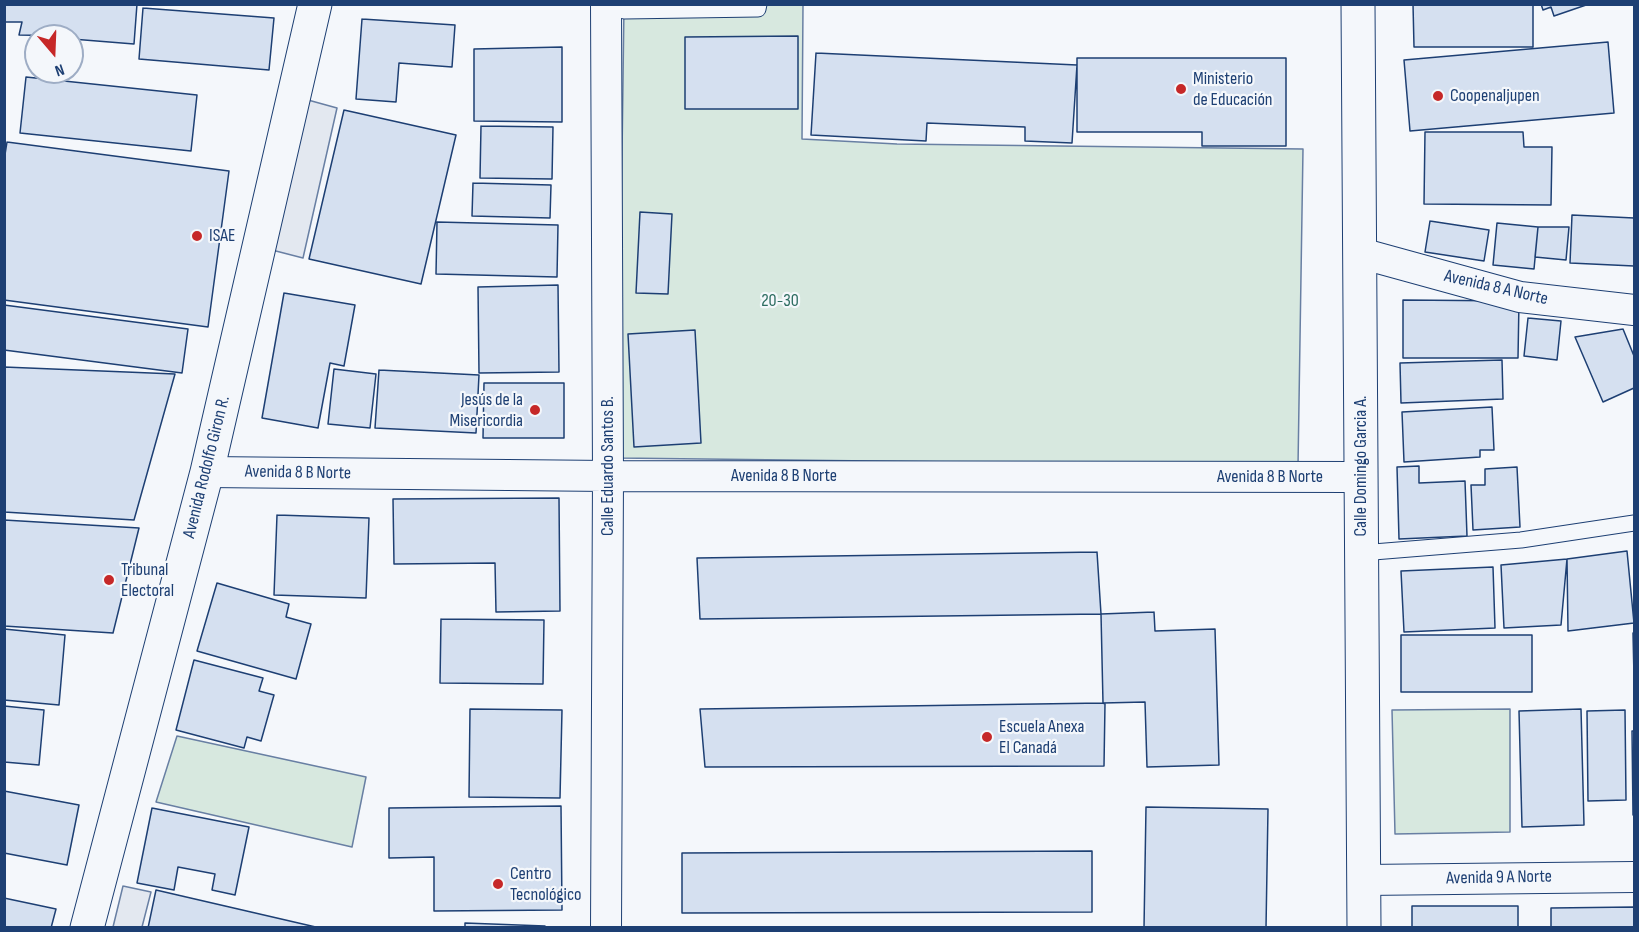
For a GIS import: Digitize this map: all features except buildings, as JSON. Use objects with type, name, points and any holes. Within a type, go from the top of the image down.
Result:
[{"type":"main road","name":"Avenida Rodolfo Giron R.","points":[[87,927],[207,472],[315,4]]},
{"type":"main road","name":"Calle Domingo Garcia A.","points":[[1358,4],[1364,927]]},
{"type":"street","name":"Calle Eduardo Santos B.","points":[[606,927],[608,476],[615,8]]},
{"type":"street","name":"Avenida 8 A Norte","points":[[1359,253],[1520,297],[1635,310]]},
{"type":"street","name":"Avenida 8 B Norte","points":[[207,472],[608,476],[1361,477]]},
{"type":"street","name":"Avenida 9 A Norte","points":[[1364,880],[1635,877]]},
{"type":"lane","points":[[615,8],[758,9],[759,4]]},
{"type":"lane","points":[[1361,553],[1521,540],[1635,523]]},
{"type":"green space","name":"20-30","points":[[624,5],[803,5],[802,139],[897,144],[1303,149],[1298,466],[618,458]]},
{"type":"green space","points":[[1510,709],[1510,832],[1395,834],[1392,710]]},
{"type":"green space","points":[[177,736],[366,777],[352,847],[156,802]]},
{"type":"shaded area","points":[[308,100],[337,108],[303,258],[272,250]]},
{"type":"shaded area","points":[[123,886],[151,892],[142,927],[113,927]]},
{"type":"place","name":"Ministerio de Educación","points":[[1181,89]]},
{"type":"place","name":"Coopenaljupen","points":[[1438,96]]},
{"type":"place","name":"ISAE","points":[[197,236]]},
{"type":"place","name":"Jesús de la Misericordia","points":[[535,410]]},
{"type":"place","name":"Tribunal Electoral","points":[[109,580]]},
{"type":"place","name":"Escuela Anexa El Canadá","points":[[987,737]]},
{"type":"place","name":"Centro Tecnológico","points":[[498,884]]}]
